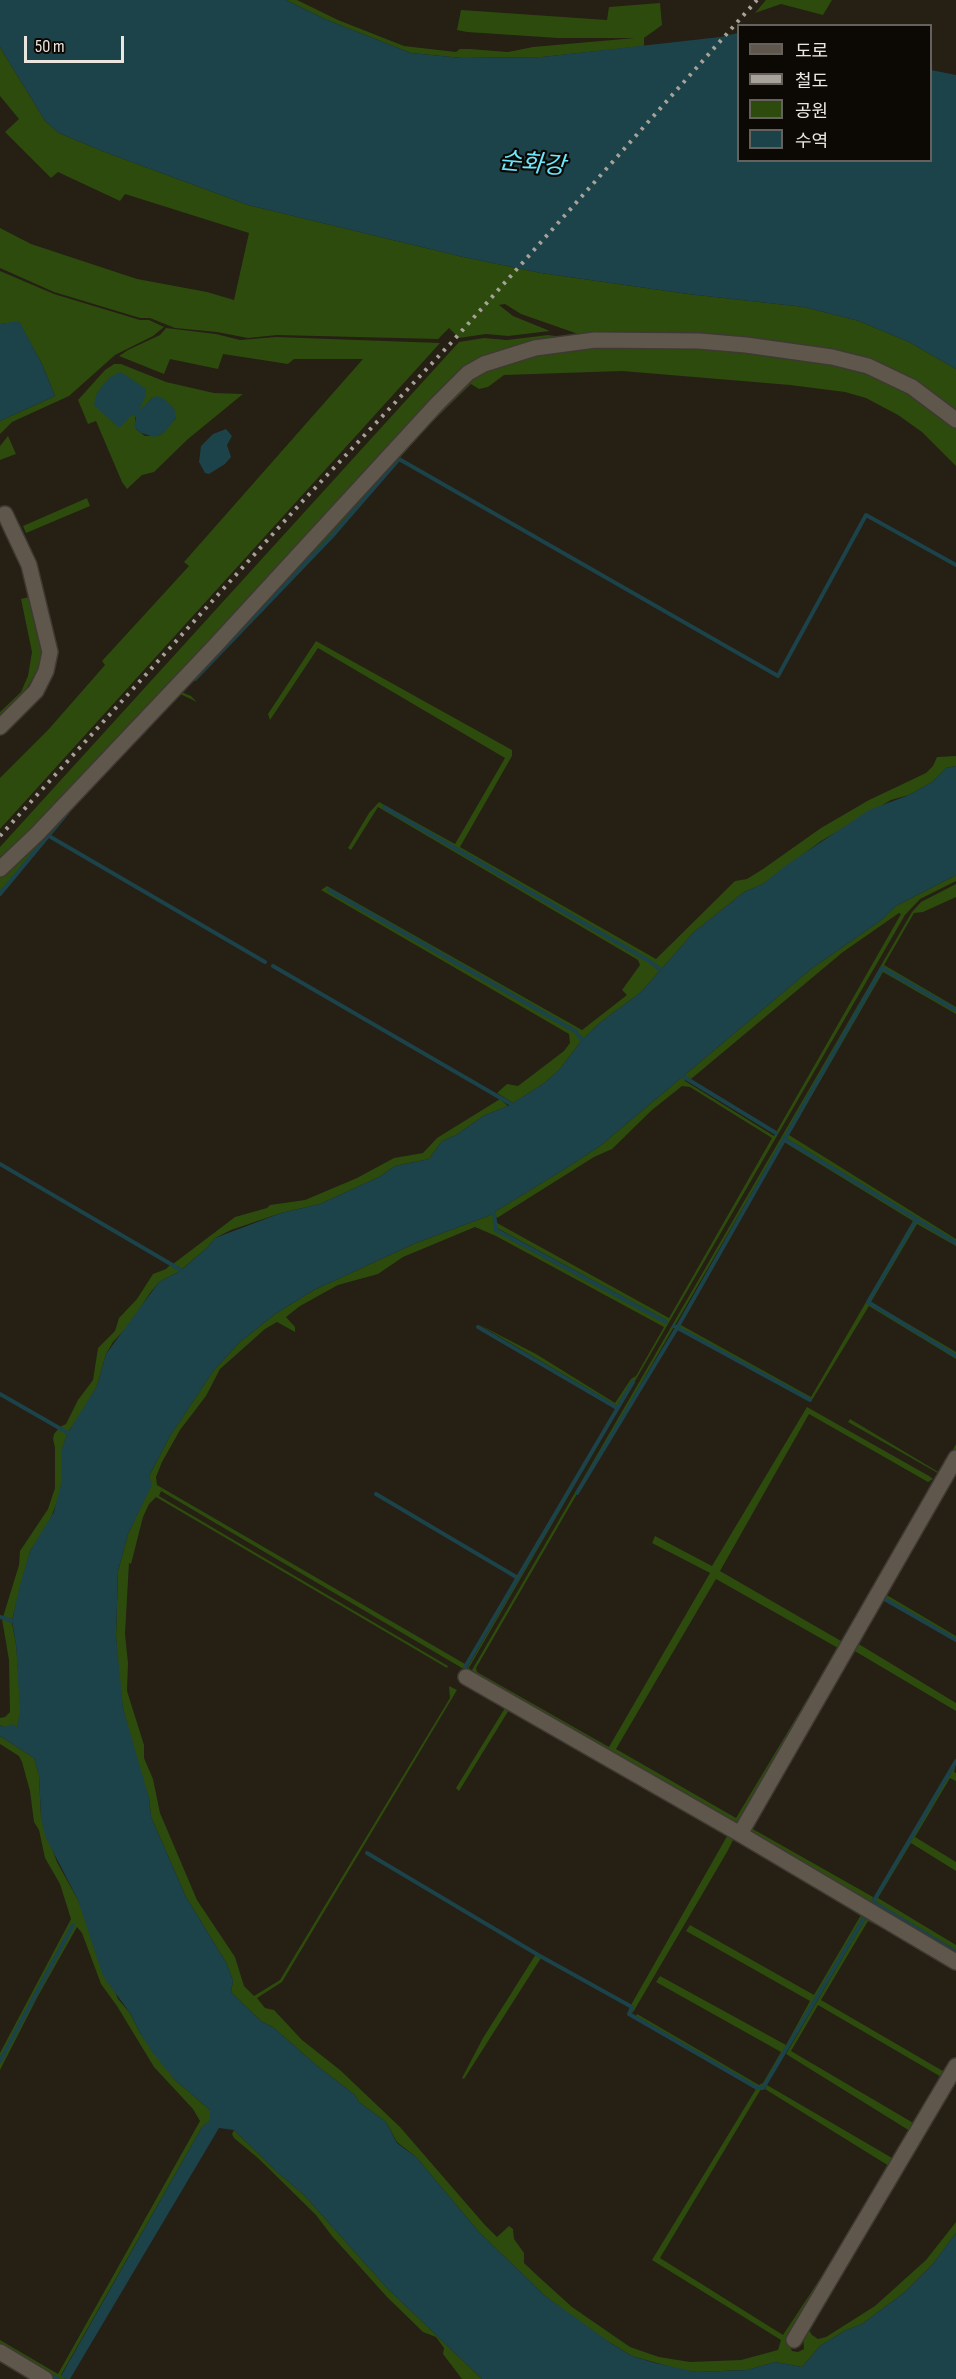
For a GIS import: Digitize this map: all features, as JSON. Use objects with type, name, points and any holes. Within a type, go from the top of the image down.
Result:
[{"type":"street","points":[[0,869],[38,833],[214,647],[436,405],[468,373],[484,364],[536,348],[595,340],[699,341],[746,345],[832,357],[868,366],[912,387],[956,420]]},
{"type":"street","points":[[0,727],[36,691],[46,671],[50,652],[29,565],[5,514]]},
{"type":"street","points":[[740,1834],[956,1458]]},
{"type":"street","points":[[466,1677],[740,1834],[956,1962]]},
{"type":"street","points":[[794,2340],[956,2066]]},
{"type":"street","points":[[0,2352],[45,2379]]},
{"type":"green space","points":[[286,0],[297,0],[338,20],[404,46],[456,52],[460,49],[470,49],[508,52],[533,47],[635,38],[558,38],[467,32],[457,30],[461,10],[607,20],[609,7],[660,3],[662,25],[644,38],[644,46],[542,57],[462,58],[411,53],[327,20]]},
{"type":"green space","points":[[766,0],[832,0],[823,15],[781,4],[755,13]]},
{"type":"green space","points":[[0,47],[45,121],[59,133],[102,151],[248,205],[463,257],[541,273],[688,294],[804,307],[859,321],[909,342],[956,369],[956,412],[896,374],[655,333],[614,332],[581,335],[521,314],[505,304],[499,305],[513,316],[550,331],[508,336],[486,334],[459,338],[449,328],[438,339],[277,335],[248,338],[175,328],[150,318],[140,318],[54,292],[0,268],[0,228],[31,244],[137,279],[207,292],[234,300],[249,233],[125,194],[120,201],[58,172],[51,178],[5,132],[19,119],[0,96]]},
{"type":"green space","points":[[0,271],[54,294],[140,320],[149,320],[164,327],[153,336],[115,355],[69,396],[12,422],[0,434],[0,421],[55,396],[42,364],[19,322],[0,324]]},
{"type":"green space","points":[[166,328],[216,334],[240,340],[276,337],[440,343],[0,829],[0,778],[48,730],[105,665],[102,661],[189,566],[184,562],[363,359],[294,359],[288,364],[223,354],[218,369],[170,359],[164,374],[119,356],[160,335]]},
{"type":"green space","points":[[556,336],[564,341],[489,356],[0,865],[0,847],[459,342],[484,338],[507,340]]},
{"type":"green space","points":[[670,344],[817,359],[891,380],[956,424],[956,466],[922,432],[898,415],[866,398],[845,392],[790,385],[622,371],[504,375],[488,387],[479,389],[471,384],[430,424],[333,533],[192,682],[192,679],[473,374],[554,348]]},
{"type":"green space","points":[[114,364],[121,364],[166,382],[214,393],[243,394],[188,439],[154,472],[142,475],[127,489],[96,421],[88,424],[78,400],[105,370]],"holes":[[[152,398],[176,418],[160,435],[145,436],[136,429],[133,414],[123,422],[139,409],[138,411],[141,410]]]},
{"type":"green space","points":[[8,436],[16,454],[0,460],[0,446]]},
{"type":"green space","points":[[87,498],[90,506],[26,533],[23,526]]},
{"type":"green space","points":[[33,596],[43,654],[40,665],[22,697],[0,720],[0,712],[21,692],[28,676],[32,652],[21,599]]},
{"type":"green space","points":[[316,641],[512,750],[512,756],[460,847],[656,959],[735,881],[747,879],[821,828],[869,800],[926,773],[933,766],[937,757],[956,756],[956,766],[946,768],[932,782],[909,795],[891,800],[821,841],[763,884],[744,892],[694,932],[641,992],[602,1021],[582,1040],[559,1070],[543,1084],[513,1103],[497,1093],[507,1084],[518,1086],[564,1051],[570,1043],[569,1034],[321,890],[327,886],[582,1030],[627,995],[622,990],[640,965],[638,960],[378,807],[351,850],[348,848],[369,813],[379,802],[455,844],[505,758],[318,648],[270,720],[268,714]]},
{"type":"green space","points":[[179,691],[191,696],[197,702],[178,693],[52,828],[49,835],[0,893],[0,873]]},
{"type":"green space","points":[[956,875],[956,881],[920,899],[905,915],[467,1671],[161,1491],[159,1496],[448,1666],[447,1668],[156,1497],[149,1504],[143,1517],[131,1564],[129,1563],[125,1634],[128,1663],[127,1691],[144,1745],[144,1758],[153,1779],[160,1813],[197,1900],[235,1957],[244,1986],[254,1996],[280,1980],[450,1698],[449,1686],[457,1690],[282,1982],[257,1998],[265,2008],[274,2010],[302,2040],[340,2070],[400,2127],[497,2237],[509,2226],[513,2229],[514,2239],[524,2253],[524,2263],[540,2278],[572,2307],[630,2347],[659,2357],[690,2362],[741,2360],[778,2350],[781,2340],[652,2260],[756,2089],[761,2089],[660,2258],[783,2335],[835,2256],[889,2166],[765,2089],[767,2085],[892,2158],[910,2131],[786,2054],[869,1913],[877,1922],[876,1925],[868,1921],[821,2000],[948,2074],[790,2340],[789,2345],[792,2351],[798,2352],[804,2349],[803,2335],[807,2327],[818,2339],[826,2337],[875,2306],[926,2260],[956,2222],[956,2233],[932,2265],[905,2292],[862,2324],[844,2331],[820,2346],[802,2367],[775,2362],[747,2370],[696,2372],[632,2356],[596,2334],[544,2295],[479,2232],[416,2157],[397,2142],[386,2122],[359,2102],[355,2095],[274,2028],[261,2021],[231,1992],[233,1981],[227,1964],[186,1897],[151,1817],[149,1798],[137,1763],[120,1687],[116,1636],[118,1571],[128,1534],[151,1485],[149,1476],[170,1436],[214,1370],[240,1342],[275,1314],[314,1290],[416,1243],[488,1216],[600,1146],[811,969],[880,921],[896,906]],"holes":[[[899,913],[901,914],[774,1136],[685,1081],[684,1077],[691,1079],[843,952]],[[682,1086],[690,1087],[772,1138],[669,1318],[497,1223],[497,1228],[666,1320],[665,1323],[495,1231],[494,1214],[497,1218],[594,1157],[612,1149],[652,1110]],[[475,1227],[496,1236],[664,1327],[636,1376],[631,1379],[615,1403],[536,1354],[478,1324],[617,1406],[633,1380],[634,1382],[467,1668],[464,1667],[465,1664],[157,1485],[156,1477],[162,1462],[180,1430],[206,1396],[220,1369],[265,1329],[277,1322],[295,1332],[295,1327],[286,1317],[300,1306],[338,1285],[378,1274],[403,1257]],[[818,2005],[943,2078],[915,2124],[791,2051]]]},
{"type":"green space","points":[[956,884],[956,897],[923,912],[914,913],[884,965],[956,1007],[956,1011],[903,980],[956,1014],[883,972],[789,1135],[956,1239],[956,1242],[786,1138],[882,968],[476,1668],[477,1672],[609,1747],[710,1573],[652,1543],[655,1536],[712,1566],[807,1407],[929,1476],[933,1479],[928,1482],[809,1414],[720,1571],[841,1641],[933,1484],[739,1825],[473,1674],[472,1670],[912,912],[921,902]],"holes":[[[716,1579],[838,1648],[736,1818],[616,1749]]]},
{"type":"green space","points":[[500,1099],[508,1106],[485,1115],[456,1135],[442,1141],[429,1159],[395,1166],[379,1177],[320,1204],[281,1213],[231,1230],[215,1238],[182,1269],[173,1264],[235,1217],[267,1208],[270,1205],[305,1200],[357,1178],[394,1158],[423,1153],[437,1138]]},
{"type":"green space","points":[[785,1140],[915,1220],[867,1303],[956,1359],[869,1306],[812,1400],[678,1327],[679,1324],[811,1397],[913,1221],[784,1142]]},
{"type":"green space","points":[[916,1221],[956,1246],[917,1224],[871,1302],[956,1352],[956,1355],[869,1302]]},
{"type":"green space","points":[[170,1265],[180,1271],[159,1282],[150,1293],[106,1354],[97,1386],[82,1412],[68,1432],[60,1427],[66,1424],[78,1400],[93,1380],[98,1348],[115,1331],[119,1318],[137,1299],[153,1274]]},
{"type":"green space","points":[[850,1419],[940,1473],[956,1444],[956,1455],[943,1476],[848,1422]]},
{"type":"green space","points":[[59,1428],[67,1434],[61,1453],[59,1497],[48,1525],[30,1551],[12,1620],[3,1617],[19,1565],[20,1551],[48,1509],[55,1488],[53,1439]]},
{"type":"green space","points":[[923,1520],[925,1524],[885,1594],[956,1636],[956,1639],[882,1597],[857,1643],[956,1703],[956,1711],[853,1650],[751,1828],[873,1897],[872,1903],[956,1954],[956,1959],[749,1835],[747,1827]]},
{"type":"green space","points":[[2,1619],[12,1623],[16,1644],[21,1711],[17,1727],[0,1725],[0,1718],[10,1712],[9,1660]]},
{"type":"green space","points":[[508,1703],[512,1705],[459,1791],[456,1788]]},
{"type":"green space","points":[[0,1736],[34,1758],[39,1775],[41,1817],[57,1862],[78,1900],[118,1999],[175,2080],[210,2110],[210,2121],[202,2127],[61,2375],[66,2379],[60,2379],[3,2346],[0,2340],[58,2374],[200,2121],[193,2109],[154,2067],[101,1984],[82,1933],[77,1927],[0,2070],[0,2063],[73,1926],[72,1924],[0,2059],[0,2053],[71,1919],[60,1884],[45,1858],[39,1830],[34,1822],[30,1791],[22,1762],[19,1756],[0,1744]]},
{"type":"green space","points":[[956,1763],[954,1772],[956,1781],[950,1778],[915,1837],[956,1862],[956,1871],[911,1843],[878,1898],[956,1945],[956,1950],[874,1901]]},
{"type":"green space","points":[[730,1831],[736,1834],[727,1852],[632,2014],[631,2005]]},
{"type":"green space","points":[[747,1840],[866,1911],[763,2087],[757,2087],[636,2016],[637,2014],[759,2085],[763,2083],[781,2052],[656,1982],[660,1976],[786,2045],[810,2001],[686,1931],[690,1925],[814,1995],[861,1915],[744,1845]]},
{"type":"green space","points":[[536,1954],[541,1958],[464,2079],[462,2078],[483,2038]]},
{"type":"green space","points":[[234,2130],[304,2195],[387,2288],[482,2379],[462,2379],[443,2354],[444,2348],[436,2337],[423,2332],[387,2297],[316,2215],[259,2159],[234,2138],[232,2134]]},
{"type":"water","name":"순화강","points":[[0,0],[286,0],[327,20],[411,53],[462,58],[542,57],[737,33],[737,162],[932,162],[932,70],[956,75],[956,369],[909,342],[859,321],[804,307],[688,294],[541,273],[463,257],[248,205],[59,133],[45,121],[0,47]]},
{"type":"water","points":[[19,321],[42,364],[55,396],[0,421],[0,324]]},
{"type":"water","points":[[121,372],[146,389],[139,411],[157,396],[174,408],[176,418],[164,433],[154,437],[141,433],[134,427],[136,418],[133,414],[119,428],[94,405],[96,395],[102,386],[110,377]]},
{"type":"water","points":[[226,429],[232,436],[227,445],[231,457],[225,464],[209,474],[205,473],[199,462],[201,446],[213,434]]},
{"type":"water","points":[[956,766],[956,875],[896,906],[880,921],[811,969],[600,1146],[571,1165],[488,1216],[416,1243],[314,1290],[275,1314],[240,1342],[214,1370],[170,1436],[149,1476],[152,1485],[128,1534],[118,1571],[116,1636],[123,1708],[149,1798],[151,1817],[186,1897],[227,1964],[233,1981],[231,1992],[261,2021],[274,2028],[355,2095],[359,2102],[386,2122],[397,2143],[416,2157],[479,2232],[544,2295],[612,2344],[632,2356],[655,2363],[696,2372],[747,2370],[775,2362],[802,2367],[820,2346],[844,2331],[862,2324],[905,2292],[932,2265],[956,2233],[956,2379],[482,2379],[387,2288],[304,2195],[234,2130],[219,2128],[70,2379],[66,2379],[61,2376],[202,2127],[210,2120],[210,2110],[175,2080],[153,2053],[130,2013],[103,1976],[78,1900],[45,1836],[41,1817],[39,1775],[34,1758],[0,1736],[0,1725],[4,1727],[13,1724],[17,1727],[20,1711],[16,1644],[12,1621],[20,1585],[30,1551],[54,1512],[61,1484],[61,1452],[67,1434],[97,1386],[106,1354],[159,1282],[180,1271],[215,1238],[281,1213],[320,1204],[379,1177],[395,1166],[429,1159],[442,1141],[456,1135],[485,1115],[508,1106],[543,1084],[559,1070],[582,1040],[602,1021],[641,992],[694,932],[744,892],[763,884],[785,866],[869,810],[909,795],[932,782],[946,768]]},
{"type":"waterway","points":[[195,679],[334,534],[399,459],[778,676],[866,515],[956,565]]},
{"type":"waterway","points":[[384,807],[661,970]]},
{"type":"waterway","points":[[0,894],[68,812]]},
{"type":"waterway","points":[[49,836],[265,962]]},
{"type":"waterway","points":[[329,890],[575,1031],[582,1040]]},
{"type":"waterway","points":[[273,966],[511,1104]]},
{"type":"waterway","points":[[577,1493],[677,1328],[882,968],[956,1010]]},
{"type":"waterway","points":[[684,1077],[776,1133]]},
{"type":"waterway","points":[[784,1139],[956,1243]]},
{"type":"waterway","points":[[0,1164],[181,1270]]},
{"type":"waterway","points":[[494,1213],[496,1230],[666,1322]]},
{"type":"waterway","points":[[916,1220],[868,1302],[956,1356]]},
{"type":"waterway","points":[[674,1326],[810,1400]]},
{"type":"waterway","points":[[478,1327],[617,1408]]},
{"type":"waterway","points":[[465,1667],[633,1382]]},
{"type":"waterway","points":[[0,1394],[68,1433]]},
{"type":"waterway","points":[[376,1494],[518,1578]]},
{"type":"waterway","points":[[881,1597],[956,1640]]},
{"type":"waterway","points":[[0,1617],[12,1621]]},
{"type":"waterway","points":[[956,1761],[873,1902],[956,1952]]},
{"type":"waterway","points":[[367,1853],[540,1956],[632,2007],[629,2014],[757,2088],[763,2088],[867,1913]]},
{"type":"waterway","points":[[0,2061],[73,1925]]},
{"type":"waterway","points":[[47,2373],[58,2379]]},
{"type":"railway","points":[[0,836],[300,504],[451,343],[757,0]]}]
